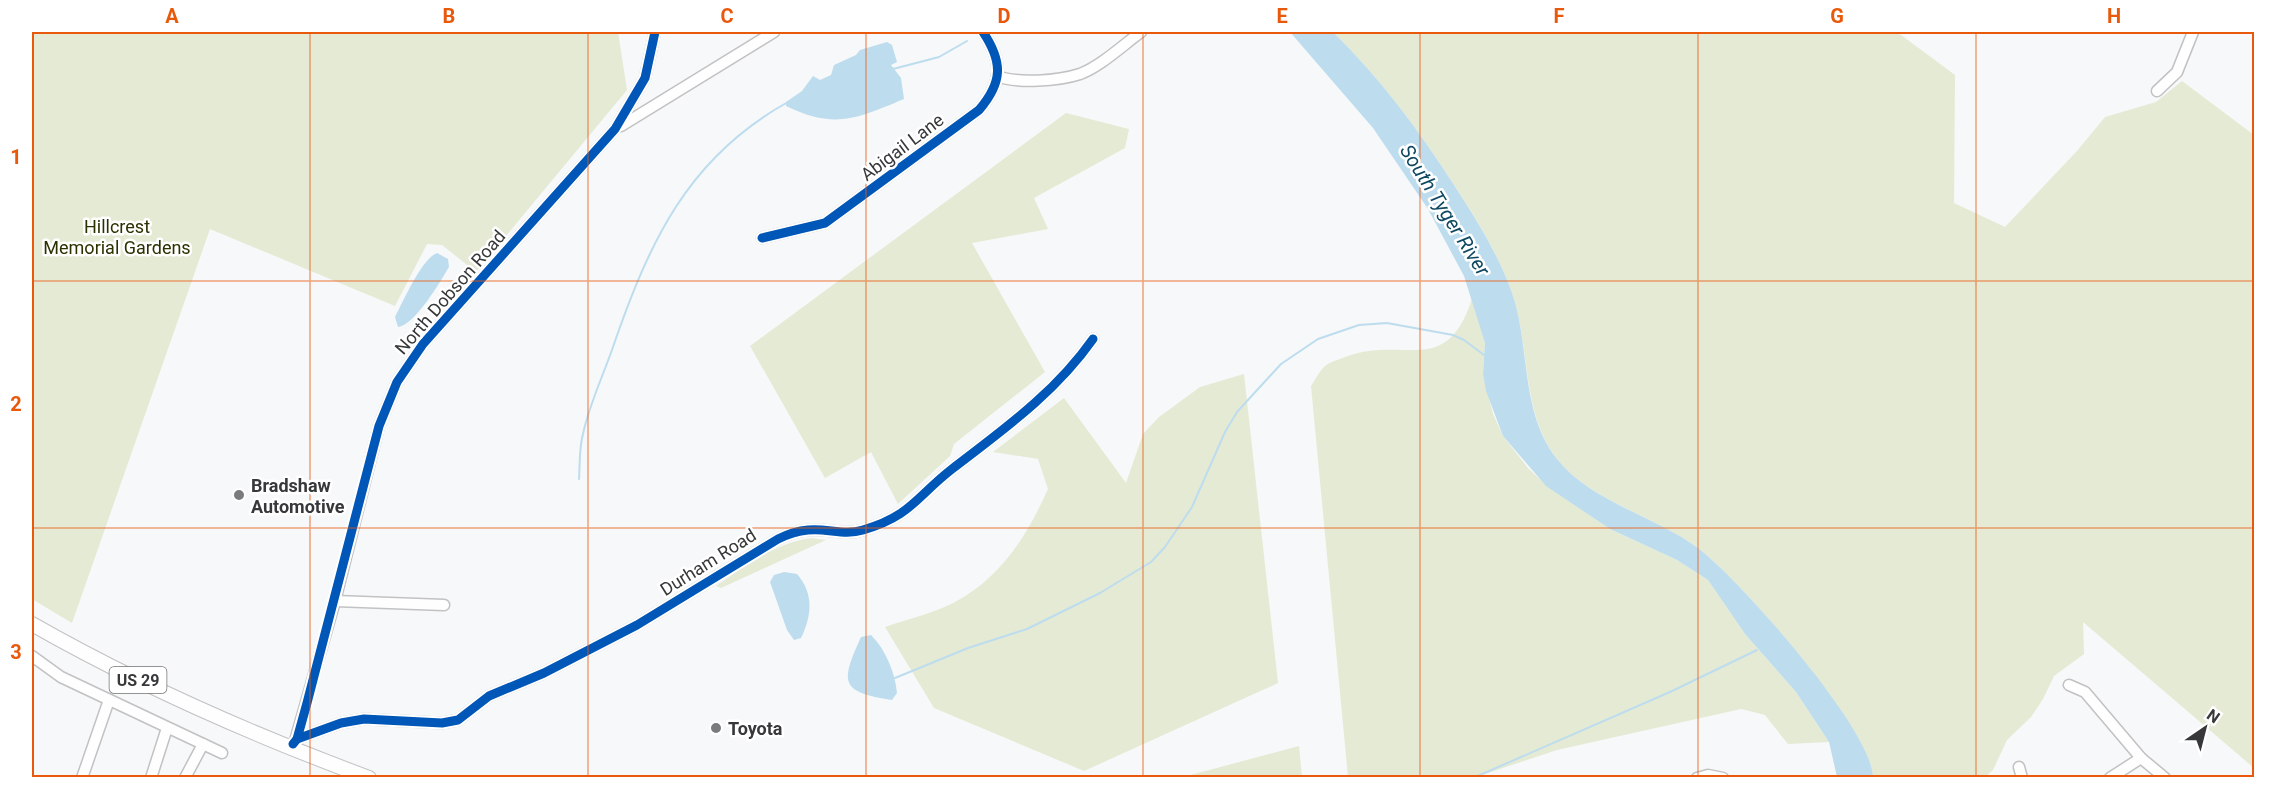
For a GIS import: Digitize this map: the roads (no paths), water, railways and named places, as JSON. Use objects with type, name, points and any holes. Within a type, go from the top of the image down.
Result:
[{"type":"main road","name":"US 29","points":[[32,624],[147,684],[213,715],[294,743],[369,777]]},
{"type":"street","name":"North Dobson Road","points":[[294,743],[335,600],[379,426],[402,372],[453,309],[519,239],[615,129],[645,78],[655,32]]},
{"type":"street","points":[[615,129],[774,32]]},
{"type":"street","points":[[983,32],[995,50],[997,76],[1005,79],[1033,79],[1081,74],[1141,32]]},
{"type":"street","points":[[2157,91],[2177,72],[2193,32]]},
{"type":"street","name":"Abigail Lane","points":[[762,238],[825,223],[843,211],[980,110],[990,98],[997,76]]},
{"type":"street","name":"Durham Road","points":[[294,743],[341,723],[364,719],[450,723],[489,696],[544,673],[638,625],[778,539],[794,532],[810,529],[850,533],[894,519],[906,512],[949,471],[1029,411],[1060,380],[1093,339]]},
{"type":"street","points":[[335,600],[444,605]]},
{"type":"street","points":[[32,656],[61,677],[222,753]]},
{"type":"street","points":[[2069,685],[2085,692],[2141,758],[2165,777]]},
{"type":"street","points":[[82,777],[109,700]]},
{"type":"street","points":[[151,777],[167,728]]},
{"type":"street","points":[[189,774],[202,744]]},
{"type":"street","points":[[2110,777],[2141,758]]},
{"type":"street","points":[[1697,777],[1708,775],[1723,777]]},
{"type":"water","name":"South Tyger River","points":[[1290,32],[1333,32],[1367,67],[1398,105],[1427,144],[1470,210],[1493,249],[1511,290],[1521,332],[1531,399],[1545,440],[1557,459],[1587,486],[1698,548],[1742,590],[1771,621],[1828,692],[1851,725],[1867,755],[1873,777],[1837,777],[1829,742],[1796,692],[1745,634],[1708,580],[1677,560],[1610,529],[1546,486],[1503,436],[1486,391],[1483,374],[1485,343],[1464,276],[1428,209],[1373,128]]},
{"type":"water","points":[[887,42],[892,45],[897,62],[891,65],[901,78],[904,99],[846,119],[819,118],[786,106],[786,102],[802,91],[813,76],[820,80],[831,75],[834,65],[856,55],[860,50]]},
{"type":"water","points":[[437,253],[448,259],[449,267],[419,311],[412,319],[398,327],[395,317],[408,291],[425,263]]},
{"type":"water","points":[[784,572],[797,574],[809,597],[809,613],[805,629],[801,638],[794,640],[787,630],[770,582],[774,575]]},
{"type":"water","points":[[871,635],[881,648],[892,670],[897,693],[892,700],[862,693],[849,683],[850,665],[861,637]]},
{"type":"waterway","points":[[893,69],[939,57],[967,41]]},
{"type":"waterway","points":[[579,479],[581,445],[589,412],[641,273],[658,239],[676,207],[723,149],[753,124],[788,102]]},
{"type":"waterway","points":[[895,678],[968,648],[1027,629],[1100,593],[1151,562],[1165,547],[1192,507],[1225,432],[1237,412],[1281,364],[1318,339],[1359,325],[1387,323],[1453,335],[1484,355]]},
{"type":"waterway","points":[[1473,778],[1670,692],[1757,650]]},
{"type":"place","name":"Bradshaw Automotive","points":[[239,495]]},
{"type":"place","name":"Toyota","points":[[716,728]]},
{"type":"park label","name":"Hillcrest Memorial Gardens","points":[[117,236]]}]
